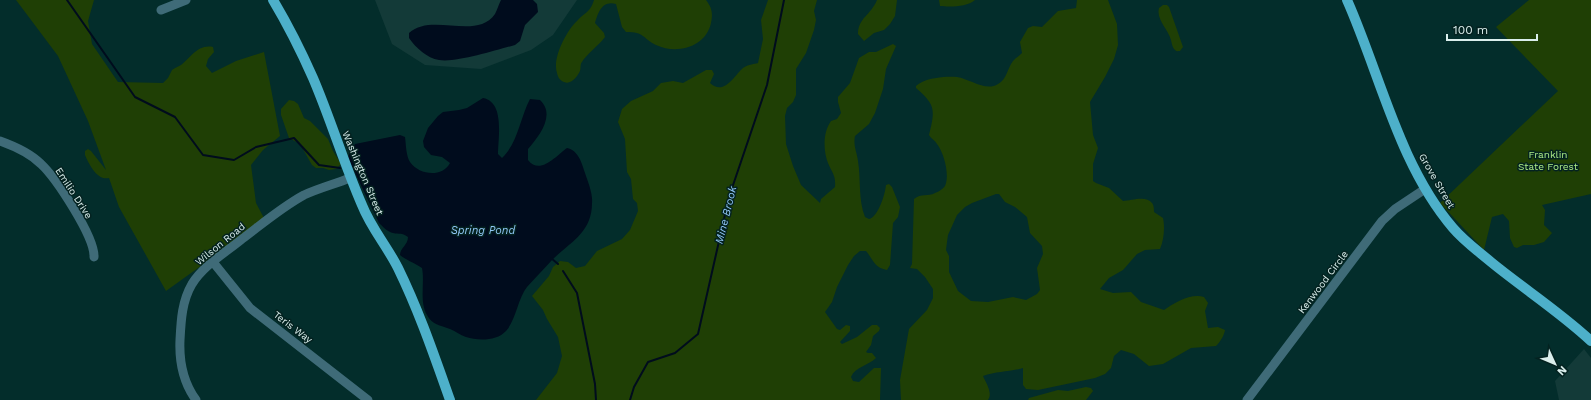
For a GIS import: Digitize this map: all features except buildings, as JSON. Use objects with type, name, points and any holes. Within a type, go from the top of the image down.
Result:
[{"type":"main road","name":"Washington Street","points":[[273,0],[296,42],[313,79],[350,178],[365,212],[397,266],[414,302],[440,368],[450,400]]},
{"type":"main road","name":"Grove Street","points":[[1347,0],[1401,138],[1415,169],[1425,189],[1446,219],[1470,245],[1591,341]]},
{"type":"street","points":[[161,10],[186,0]]},
{"type":"street","name":"Emilio Drive","points":[[0,141],[26,153],[40,163],[50,174],[88,234],[94,250],[94,257]]},
{"type":"street","name":"Wilson Road","points":[[196,400],[187,386],[180,355],[182,312],[186,297],[192,284],[213,262],[277,213],[298,199],[350,178]]},
{"type":"street","name":"Kenwood Circle","points":[[1247,400],[1382,221],[1395,209],[1425,189]]},
{"type":"street","name":"Teris Way","points":[[213,262],[250,308],[360,392],[368,400]]},
{"type":"shaded area","points":[[375,0],[577,0],[553,35],[531,50],[481,69],[425,65],[392,44]]},
{"type":"shaded area","points":[[1584,349],[1591,358],[1591,400],[1559,400],[1555,381]]},
{"type":"green space","points":[[16,0],[94,0],[88,21],[92,44],[118,82],[163,83],[168,78],[172,70],[185,62],[198,50],[207,47],[213,47],[214,52],[208,59],[206,66],[212,73],[236,61],[264,52],[280,136],[263,150],[251,165],[256,203],[265,220],[166,291],[119,207],[109,178],[101,177],[97,174],[91,167],[85,155],[85,151],[88,149],[91,151],[106,170],[88,121],[58,56]]},
{"type":"green space","points":[[594,0],[706,0],[712,11],[711,23],[703,38],[690,47],[681,49],[664,48],[656,45],[640,34],[626,32],[622,27],[616,4],[607,4],[601,8],[595,23],[604,33],[605,37],[581,64],[580,71],[575,78],[567,83],[564,82],[559,78],[557,73],[556,60],[558,53],[569,31],[589,10]]},
{"type":"green space","points":[[768,0],[817,0],[814,11],[816,20],[814,30],[806,53],[796,69],[796,95],[793,102],[787,108],[785,116],[786,144],[793,166],[801,185],[820,203],[821,199],[835,187],[834,177],[826,158],[825,136],[828,125],[831,121],[837,119],[841,113],[838,97],[850,83],[859,58],[869,52],[876,52],[893,44],[896,46],[886,69],[883,89],[875,113],[869,124],[855,136],[855,146],[859,168],[860,197],[865,217],[869,219],[878,210],[883,200],[886,185],[889,184],[892,187],[900,207],[898,217],[893,223],[890,265],[887,270],[883,269],[874,263],[866,251],[860,251],[854,256],[848,265],[837,287],[832,302],[825,312],[837,329],[840,330],[846,325],[850,326],[850,331],[840,342],[842,344],[857,337],[872,325],[877,325],[880,328],[879,331],[873,336],[871,345],[866,352],[872,353],[876,358],[859,368],[851,377],[853,381],[859,382],[874,368],[881,368],[880,400],[536,400],[557,373],[562,356],[558,337],[543,310],[532,296],[549,276],[553,267],[560,261],[568,262],[576,268],[585,266],[597,251],[622,239],[630,230],[638,211],[637,203],[633,199],[631,179],[627,172],[625,139],[618,122],[622,109],[631,101],[653,91],[661,83],[673,81],[683,83],[706,70],[712,70],[714,74],[710,83],[720,87],[732,80],[743,68],[758,63],[763,39],[761,20]]},
{"type":"green space","points":[[877,0],[897,0],[895,16],[884,30],[874,33],[864,41],[858,34],[860,24]]},
{"type":"green space","points":[[939,0],[975,0],[968,4],[958,6],[940,6]]},
{"type":"green space","points":[[1077,0],[1108,0],[1117,24],[1118,45],[1114,59],[1090,102],[1093,135],[1098,148],[1093,164],[1093,181],[1109,188],[1123,201],[1146,199],[1152,203],[1154,212],[1163,218],[1164,225],[1160,249],[1145,250],[1137,254],[1123,270],[1109,278],[1100,289],[1113,293],[1131,292],[1141,302],[1164,310],[1178,302],[1194,296],[1204,297],[1208,303],[1205,311],[1208,328],[1218,327],[1225,330],[1223,337],[1216,346],[1191,348],[1163,364],[1149,366],[1134,354],[1121,350],[1114,356],[1111,368],[1105,374],[1095,378],[1038,390],[1026,389],[1023,385],[1023,368],[988,374],[983,376],[990,394],[988,400],[901,400],[900,380],[909,329],[927,310],[933,298],[933,289],[925,277],[917,269],[910,268],[912,264],[914,199],[940,190],[945,186],[947,176],[946,164],[940,148],[929,135],[933,114],[932,108],[927,99],[916,88],[916,86],[929,79],[947,77],[962,78],[988,87],[998,84],[1005,77],[1013,61],[1022,53],[1020,42],[1028,28],[1033,26],[1042,27],[1058,11],[1076,8]],"holes":[[[999,194],[1005,202],[1015,207],[1027,217],[1030,233],[1042,246],[1043,254],[1037,268],[1040,290],[1037,294],[1026,300],[1013,297],[988,302],[971,301],[958,291],[949,272],[949,256],[946,250],[948,235],[957,215],[965,207],[972,203]]]},
{"type":"green space","name":"Franklin State Forest","points":[[1529,0],[1591,0],[1591,194],[1542,205],[1545,210],[1544,225],[1552,233],[1544,242],[1534,245],[1523,245],[1517,248],[1514,247],[1510,238],[1509,221],[1503,214],[1492,217],[1484,250],[1440,203],[1558,91],[1496,27]]},
{"type":"green space","points":[[1163,5],[1167,5],[1169,7],[1183,47],[1180,51],[1176,51],[1173,48],[1170,36],[1159,17],[1159,8]]},
{"type":"green space","points":[[289,100],[298,104],[304,118],[310,121],[328,139],[341,164],[336,169],[329,170],[316,168],[312,165],[300,144],[289,138],[281,115],[281,109]]},
{"type":"green space","points":[[1086,387],[1091,388],[1093,391],[1086,400],[1028,400],[1029,398],[1058,390],[1068,391]]},
{"type":"water","points":[[501,0],[533,0],[537,4],[538,12],[525,25],[520,41],[515,45],[466,58],[439,60],[422,52],[409,38],[409,33],[419,27],[429,25],[466,26],[487,22],[495,14]]},
{"type":"water","name":"Spring Pond","points":[[483,98],[490,101],[495,106],[499,122],[498,154],[502,158],[512,145],[530,99],[540,100],[545,106],[546,119],[541,132],[528,149],[528,160],[538,166],[543,165],[548,163],[567,148],[571,149],[577,154],[581,161],[592,196],[591,213],[588,222],[579,236],[552,260],[527,287],[506,331],[498,337],[487,339],[464,336],[431,321],[423,304],[422,268],[400,255],[401,250],[408,240],[408,237],[406,235],[389,232],[379,223],[348,158],[350,151],[355,144],[400,135],[405,137],[408,157],[414,166],[419,170],[430,173],[442,171],[450,163],[442,157],[431,155],[424,147],[423,141],[428,128],[443,112],[467,108]]},
{"type":"waterway","points":[[67,0],[135,97],[175,117],[203,155],[234,160],[256,147],[294,138],[319,165],[340,168]]},
{"type":"waterway","name":"Mine Brook","points":[[630,400],[634,387],[648,362],[675,353],[698,334],[729,197],[767,85],[784,0]]},
{"type":"waterway","points":[[551,258],[558,264]]},
{"type":"waterway","points":[[563,271],[577,293],[595,384],[596,400]]}]
